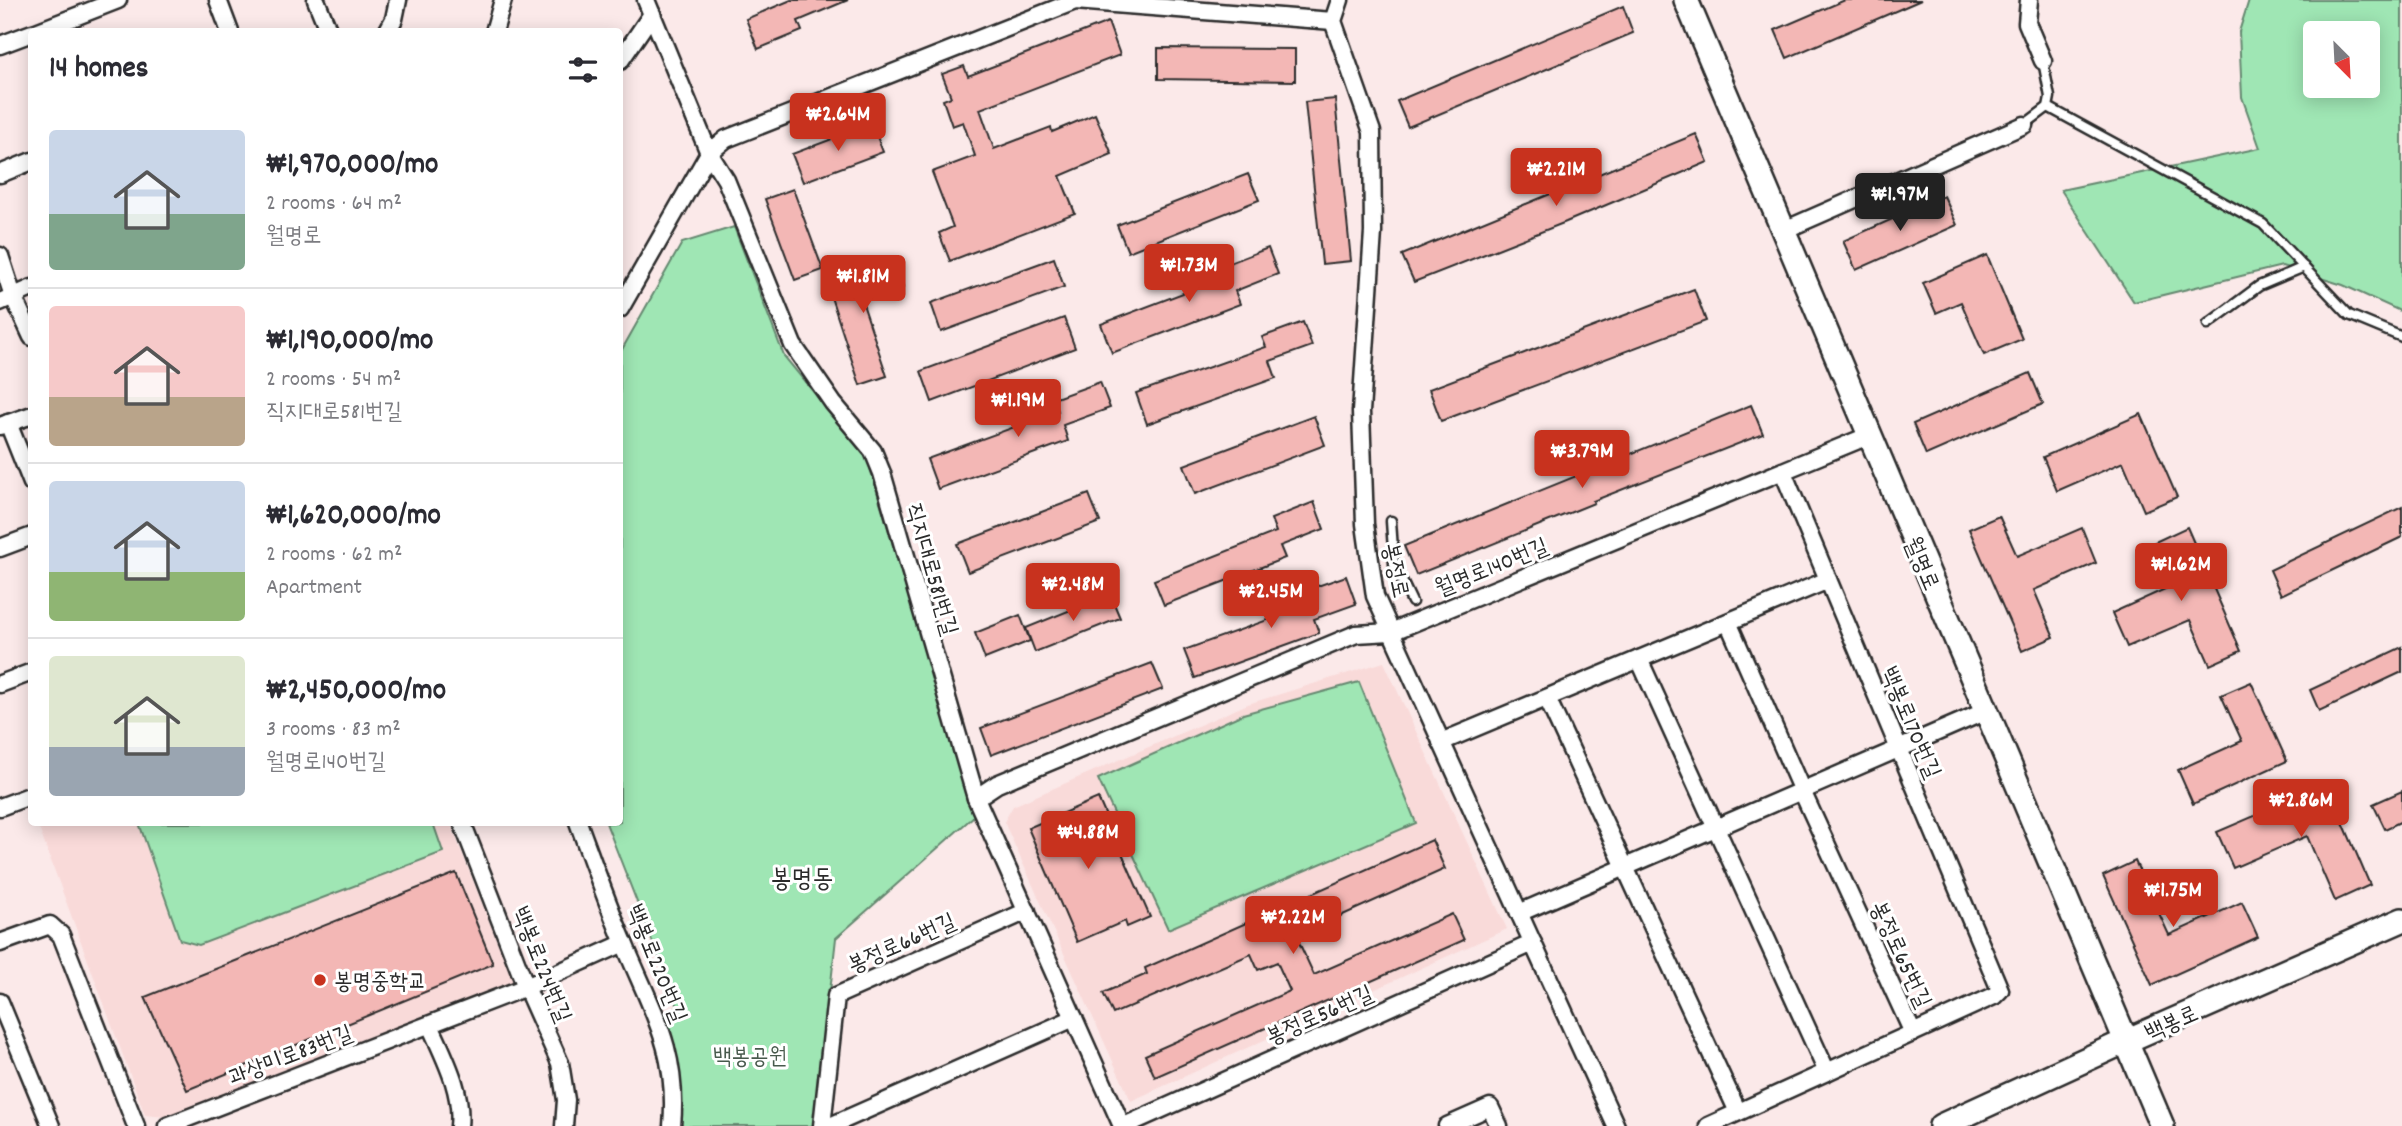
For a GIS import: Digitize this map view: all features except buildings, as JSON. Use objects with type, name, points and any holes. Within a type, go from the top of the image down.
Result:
[{"type":"street","points":[[44,28],[118,0]]},
{"type":"street","points":[[218,0],[228,28]]},
{"type":"street","points":[[316,0],[327,28]]},
{"type":"street","points":[[389,28],[398,0]]},
{"type":"street","points":[[495,28],[503,0]]},
{"type":"street","points":[[623,304],[709,153],[726,139],[1074,1],[1333,21],[1340,0]]},
{"type":"street","name":"월명로","points":[[1685,0],[2162,1126]]},
{"type":"street","points":[[2029,0],[2026,23],[2043,61]]},
{"type":"street","points":[[623,55],[649,7]]},
{"type":"street","name":"직지대로581번길","points":[[649,7],[709,153],[726,180],[793,345],[833,403],[873,451],[882,473],[976,798],[1123,1126]]},
{"type":"street","name":"봉정로","points":[[1333,21],[1372,132],[1373,232],[1362,412],[1365,524],[1375,596],[1616,1126]]},
{"type":"street","points":[[0,45],[28,34]]},
{"type":"street","points":[[1782,231],[2024,125]]},
{"type":"street","points":[[0,174],[28,163]]},
{"type":"street","points":[[0,256],[7,299],[28,331]]},
{"type":"street","points":[[7,299],[28,290]]},
{"type":"street","points":[[28,416],[4,424],[28,475]]},
{"type":"street","name":"월명로140번길","points":[[976,798],[997,784],[1356,634],[1391,632],[1868,436]]},
{"type":"street","name":"백봉로170번길","points":[[1783,471],[2000,990]]},
{"type":"street","points":[[0,548],[28,538]]},
{"type":"street","points":[[1441,742],[1828,580]]},
{"type":"street","name":"봉정로65번길","points":[[1728,622],[1913,1033]]},
{"type":"street","points":[[1639,659],[1827,1072]]},
{"type":"street","points":[[0,684],[28,674]]},
{"type":"street","points":[[1548,698],[1738,1112]]},
{"type":"street","points":[[1519,913],[1986,711]]},
{"type":"street","points":[[0,807],[28,796]]},
{"type":"street","name":"백봉로224번길","points":[[464,826],[526,987],[560,1063],[566,1100],[564,1126]]},
{"type":"street","name":"백봉로220번길","points":[[580,826],[624,943],[665,1038],[672,1077],[672,1126]]},
{"type":"street","name":"봉정로66번길","points":[[822,1126],[836,996],[1027,911]]},
{"type":"street","name":"백봉로","points":[[1941,1126],[2126,1041],[2402,920]]},
{"type":"street","points":[[0,943],[50,925],[61,935],[136,1126]]},
{"type":"street","name":"과상미로83번길","points":[[167,1126],[526,987],[624,943]]},
{"type":"street","name":"봉정로56번길","points":[[1123,1126],[1533,943]]},
{"type":"street","name":"봉정로65번길","points":[[1708,1126],[1994,996],[2000,990]]},
{"type":"street","points":[[0,1002],[51,1126]]},
{"type":"street","points":[[830,1126],[1074,1018]]},
{"type":"street","points":[[430,1025],[453,1080],[460,1114],[459,1126]]},
{"type":"street","points":[[1447,1126],[1490,1107],[1499,1126]]},
{"type":"lane","points":[[2024,125],[2048,107],[2050,97],[2043,61]]},
{"type":"lane","points":[[2048,107],[2263,224],[2349,315],[2402,337]]},
{"type":"lane","points":[[2208,324],[2259,286],[2304,267]]},
{"type":"lane","points":[[1391,521],[1394,564],[1412,602]]},
{"type":"shaded area","points":[[1384,662],[1507,929],[1131,1101],[1004,822],[1013,806],[1248,704]]},
{"type":"shaded area","points":[[38,826],[451,826],[514,984],[176,1118],[145,1115]]},
{"type":"green space","points":[[2249,0],[2402,0],[2402,312],[2343,285],[2282,266],[2134,302],[2061,190],[2260,148],[2242,97],[2239,32]]},
{"type":"green space","name":"백봉공원","points":[[734,227],[784,356],[867,458],[974,816],[836,938],[815,1126],[679,1126],[680,1104],[665,1014],[678,1007],[607,826],[623,826],[623,348],[682,243]]},
{"type":"green space","points":[[1359,682],[1416,823],[1168,929],[1098,779],[1243,714]]},
{"type":"green space","points":[[140,826],[434,826],[443,852],[199,945],[180,940]]},
{"type":"place","name":"봉명중학교","points":[[320,980]]},
{"type":"district","name":"봉명동","points":[[802,877]]}]
